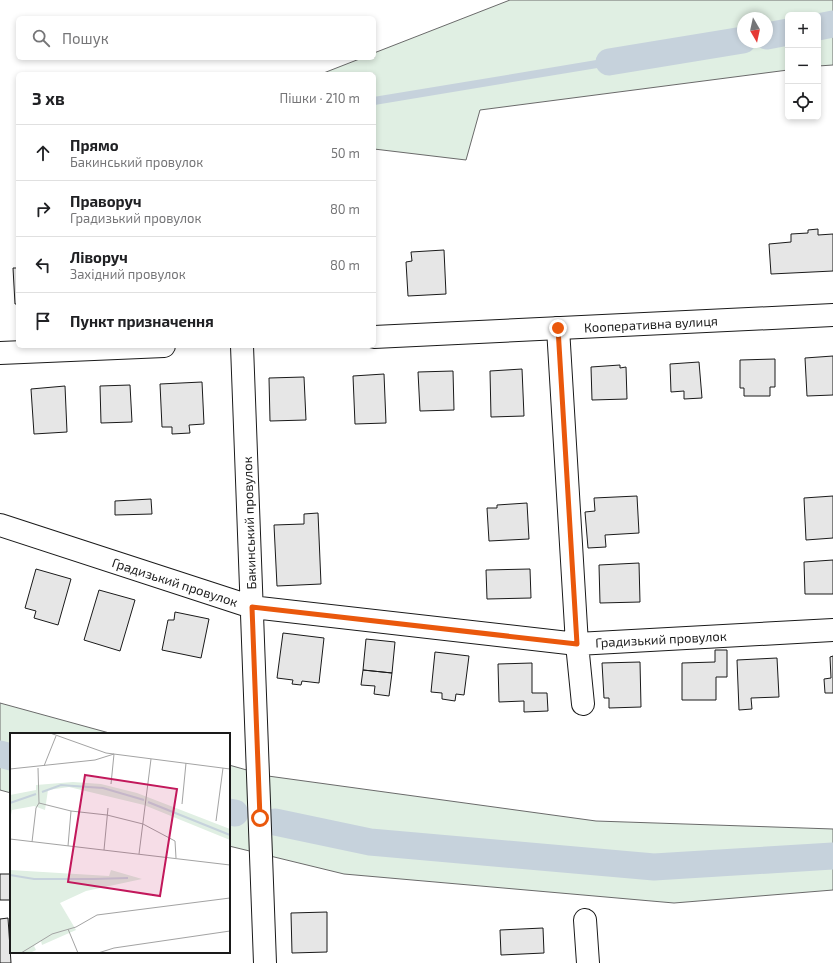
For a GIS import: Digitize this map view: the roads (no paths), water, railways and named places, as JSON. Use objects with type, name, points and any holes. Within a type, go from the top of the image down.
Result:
[{"type":"street","name":"Кооперативна вулиця","points":[[376,336],[833,315]]},
{"type":"street","points":[[558,328],[577,644],[583,704]]},
{"type":"street","points":[[0,353],[117,348]]},
{"type":"street","name":"Бакинський провулок","points":[[242,348],[265,963]]},
{"type":"street","name":"Градизький провулок","points":[[0,525],[252,607],[577,644],[833,630]]},
{"type":"street","points":[[585,920],[588,963]]},
{"type":"waterway","points":[[821,26],[833,24]]},
{"type":"waterway","points":[[773,35],[785,33]]},
{"type":"waterway","points":[[609,62],[737,41]]},
{"type":"waterway","points":[[376,101],[609,62]]},
{"type":"waterway","points":[[0,754],[10,757]]},
{"type":"waterway","points":[[230,812],[235,813]]},
{"type":"waterway","points":[[275,822],[370,842],[654,867],[833,856]]}]
